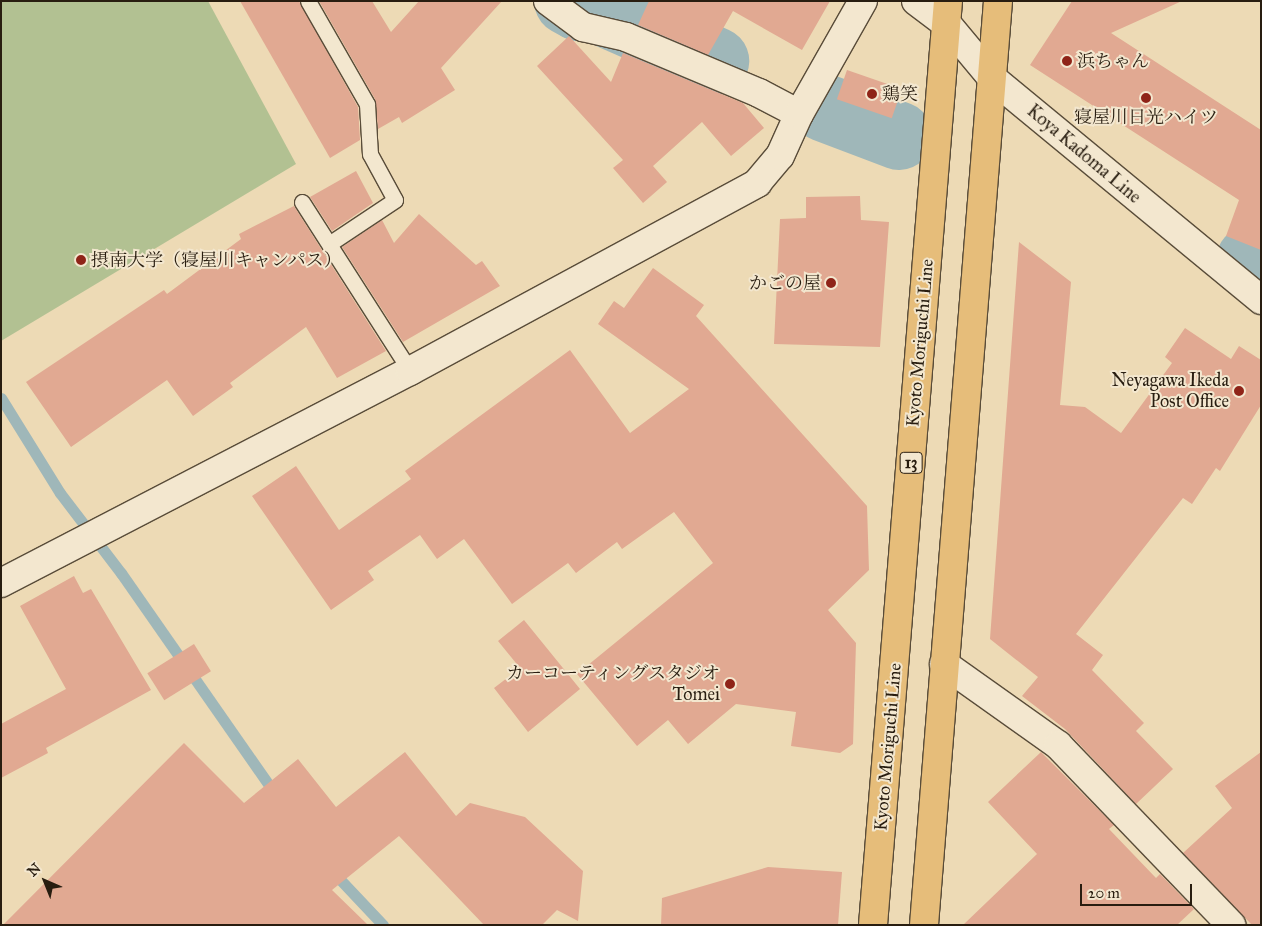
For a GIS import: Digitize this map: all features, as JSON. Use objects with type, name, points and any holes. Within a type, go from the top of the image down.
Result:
[{"type":"main road","points":[[924,925],[998,1]]},
{"type":"main road","name":"Kyoto Moriguchi Line","points":[[873,925],[947,13]]},
{"type":"street","points":[[548,1],[583,27],[626,37],[759,93],[799,114]]},
{"type":"street","points":[[1,583],[410,371],[757,183],[780,156],[799,114],[863,1]]},
{"type":"street","name":"Koya Kadoma Line","points":[[916,1],[947,13],[992,78],[1261,300]]},
{"type":"street","points":[[944,664],[1058,745],[1230,925]]},
{"type":"lane","points":[[308,1],[367,104],[370,154],[395,200],[330,244]]},
{"type":"lane","points":[[302,202],[410,371]]},
{"type":"green space","name":"摂南大学（寝屋川キャンパス）","points":[[1,1],[208,1],[296,164],[1,341]]},
{"type":"building","points":[[240,1],[299,1],[358,107],[360,140],[330,158]]},
{"type":"building","points":[[319,1],[372,1],[391,32],[419,1],[502,1],[441,68],[455,90],[402,123],[399,117],[378,129],[375,99]]},
{"type":"building","points":[[649,1],[830,1],[802,50],[733,11],[708,55],[638,25]]},
{"type":"building","name":"寝屋川日光ハイツ","points":[[1072,1],[1182,1],[1111,33],[1261,130],[1261,250],[1226,236],[1239,200],[1030,65]]},
{"type":"building","points":[[569,36],[611,82],[623,53],[743,103],[764,128],[731,156],[702,122],[653,166],[667,182],[643,203],[613,168],[623,160],[537,66]]},
{"type":"building","points":[[847,70],[902,89],[892,118],[837,99]]},
{"type":"building","points":[[356,171],[373,203],[332,231],[310,197]]},
{"type":"building","name":"かごの屋","points":[[860,196],[861,220],[889,222],[880,347],[774,344],[780,219],[806,218],[806,197]]},
{"type":"building","points":[[294,206],[386,351],[337,378],[306,327],[230,383],[233,387],[193,416],[167,380],[71,447],[26,382],[164,290],[167,294],[241,239],[239,234]]},
{"type":"building","points":[[419,214],[476,265],[482,261],[500,286],[403,342],[342,247],[382,220],[394,243]]},
{"type":"building","points":[[1019,242],[1071,282],[1060,405],[1085,407],[1121,433],[1172,363],[1165,357],[1185,328],[1231,359],[1239,346],[1261,360],[1261,405],[1220,471],[1216,468],[1192,504],[1183,498],[1076,634],[1103,655],[1092,670],[1144,723],[1136,731],[1173,769],[1136,804],[1065,729],[1022,696],[1038,677],[990,639]]},
{"type":"building","points":[[653,268],[704,305],[696,316],[867,506],[869,570],[828,610],[856,643],[853,744],[840,753],[791,746],[796,712],[736,704],[688,744],[668,720],[637,746],[577,674],[713,563],[674,512],[622,549],[617,542],[576,573],[568,563],[512,604],[464,539],[437,559],[420,535],[368,571],[374,580],[331,610],[252,496],[296,466],[339,530],[411,479],[405,471],[570,350],[630,433],[689,389],[598,324],[614,301],[624,308]]},
{"type":"building","points":[[74,576],[83,593],[91,589],[151,690],[46,748],[48,753],[1,778],[1,724],[66,689],[20,606]]},
{"type":"building","points":[[524,620],[580,689],[528,732],[494,688],[520,668],[498,641]]},
{"type":"building","points":[[194,644],[211,671],[164,700],[147,673]]},
{"type":"building","points":[[184,743],[244,803],[298,759],[336,807],[405,752],[456,816],[470,803],[525,817],[583,871],[578,921],[557,910],[542,925],[484,925],[399,836],[332,890],[368,925],[3,925]]},
{"type":"building","points":[[1041,752],[1114,825],[1109,829],[1156,878],[1160,874],[1194,909],[1177,925],[963,925],[1037,854],[988,802]]},
{"type":"building","points":[[1261,752],[1261,925],[1252,925],[1183,853],[1232,808],[1215,786]]},
{"type":"building","points":[[768,867],[842,872],[838,925],[661,925],[662,898]]},
{"type":"waterway","points":[[568,1],[579,7],[599,10],[715,61]]},
{"type":"waterway","points":[[825,108],[899,136]]},
{"type":"waterway","points":[[1250,260],[1261,264]]},
{"type":"waterway","points":[[1,398],[60,493],[121,573],[276,795]]},
{"type":"waterway","points":[[333,872],[383,925]]},
{"type":"place","name":"浜ちゃん","points":[[1067,61]]},
{"type":"place","name":"鶏笑","points":[[872,94]]},
{"type":"place","name":"寝屋川日光ハイツ","points":[[1146,98]]},
{"type":"place","name":"摂南大学（寝屋川キャンパス）","points":[[81,260]]},
{"type":"place","name":"かごの屋","points":[[831,283]]},
{"type":"place","name":"Neyagawa Ikeda Post Office","points":[[1239,391]]},
{"type":"place","name":"カーコーティングスタジオ Tomei","points":[[730,684]]}]
